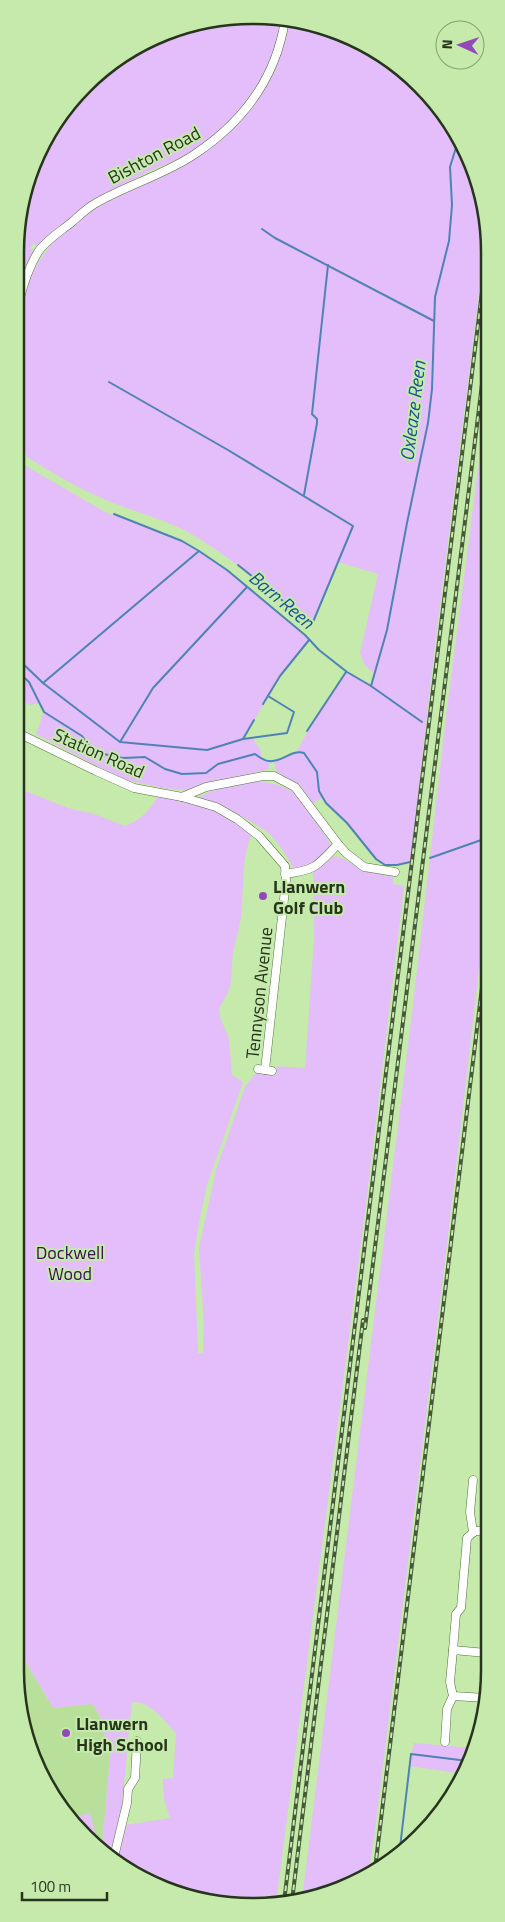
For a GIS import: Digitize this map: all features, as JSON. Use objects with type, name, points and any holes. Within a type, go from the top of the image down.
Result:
[{"type":"street","name":"Bishton Road","points":[[24,286],[29,270],[39,252],[57,234],[95,203],[194,155],[228,130],[252,101],[265,80],[278,50],[284,26]]},
{"type":"street","name":"Station Road","points":[[24,736],[134,788],[182,798]]},
{"type":"street","points":[[182,798],[206,787],[263,776],[274,776],[295,787],[338,844],[364,867],[395,872]]},
{"type":"street","name":"Tennyson Avenue","points":[[182,798],[216,807],[237,819],[260,836],[285,866],[286,881],[265,1070]]},
{"type":"street","points":[[285,874],[312,869],[338,844]]},
{"type":"street","points":[[473,1480],[475,1494],[470,1512],[474,1532]]},
{"type":"street","points":[[444,1742],[447,1709],[453,1696],[450,1682],[456,1614],[461,1608],[467,1538],[474,1532],[481,1531]]},
{"type":"street","points":[[453,1650],[481,1652]]},
{"type":"street","points":[[453,1696],[479,1698]]},
{"type":"street","points":[[115,1853],[127,1803],[128,1789],[135,1778],[137,1741]]},
{"type":"shaded area","name":"Llanwern High School","points":[[24,1659],[53,1708],[91,1704],[94,1706],[100,1717],[110,1756],[103,1842],[71,1809],[47,1771],[36,1743],[28,1714],[24,1684]]},
{"type":"green space","points":[[238,24],[279,26],[276,46],[260,80],[227,124],[179,159],[154,169],[78,213],[63,223],[37,246],[33,244],[30,248],[35,251],[24,276],[24,238],[28,208],[41,165],[62,125],[91,91],[125,62],[151,47],[179,36],[208,28]]},
{"type":"green space","points":[[287,27],[297,28],[326,36],[354,47],[392,71],[414,91],[443,125],[464,165],[477,208],[481,238],[481,278],[410,862],[397,865],[385,865],[376,859],[347,823],[326,803],[323,797],[312,804],[302,788],[276,771],[274,761],[297,751],[321,708],[347,672],[372,685],[374,674],[364,664],[360,653],[378,574],[338,562],[313,622],[203,541],[168,523],[120,506],[89,492],[27,457],[24,451],[24,295],[32,274],[42,256],[70,227],[87,214],[127,191],[185,163],[245,113],[264,90],[276,67]]},
{"type":"green space","points":[[481,446],[481,952],[375,1830],[370,1866],[340,1881],[303,1892],[413,1005],[447,709]]},
{"type":"green space","points":[[24,465],[107,513],[182,541],[199,551],[227,570],[309,640],[280,676],[244,738],[253,738],[261,751],[261,758],[269,761],[269,769],[187,790],[168,789],[116,776],[36,734],[44,712],[39,703],[31,705],[24,702]]},
{"type":"green space","points":[[253,780],[283,787],[291,791],[303,802],[332,846],[318,863],[295,871],[279,845],[267,832],[233,812],[197,798],[212,791]]},
{"type":"green space","name":"Llanwern Golf Club","points":[[24,790],[68,808],[94,814],[125,826],[136,821],[144,814],[158,796],[197,804],[225,814],[252,834],[248,843],[244,864],[241,918],[233,953],[230,987],[219,1008],[220,1017],[229,1039],[232,1075],[243,1082],[207,1185],[194,1253],[198,1353],[203,1353],[204,1326],[199,1248],[216,1170],[245,1087],[256,1073],[276,1074],[277,1066],[305,1068],[314,938],[313,871],[334,856],[342,858],[362,870],[393,876],[393,884],[404,886],[367,1196],[277,1897],[238,1898],[208,1894],[179,1886],[151,1875],[118,1855],[126,1825],[170,1818],[164,1799],[163,1779],[173,1778],[176,1733],[151,1708],[139,1703],[132,1702],[122,1804],[112,1850],[103,1842],[110,1756],[100,1717],[91,1704],[53,1708],[24,1659]]},
{"type":"green space","points":[[414,1743],[467,1748],[457,1773],[409,1766]]},
{"type":"green space","points":[[90,1813],[96,1835],[91,1831],[78,1816]]},
{"type":"waterway","name":"Oxleaze Reen","points":[[371,686],[387,630],[428,423],[432,389],[435,297],[449,241],[452,205],[450,167],[456,147]]},
{"type":"waterway","points":[[262,229],[275,238],[434,321]]},
{"type":"waterway","points":[[304,495],[317,423],[317,419],[312,414],[328,265]]},
{"type":"waterway","points":[[109,382],[228,450],[353,526],[313,622],[300,613]]},
{"type":"waterway","name":"Barn Reen","points":[[114,514],[182,541],[199,551],[227,570],[347,672],[371,686],[422,722]]},
{"type":"waterway","points":[[43,683],[199,551]]},
{"type":"waterway","points":[[238,565],[293,609]]},
{"type":"waterway","points":[[120,742],[153,688],[247,587]]},
{"type":"waterway","points":[[263,704],[280,676],[309,640]]},
{"type":"waterway","points":[[24,665],[43,683],[120,742],[207,750],[243,739],[287,733],[294,712],[268,696]]},
{"type":"waterway","points":[[307,731],[346,672]]},
{"type":"waterway","points":[[24,677],[29,682],[44,712],[82,736],[94,752],[123,758],[145,757],[165,769],[182,774],[206,773],[218,764],[255,754],[260,758],[274,761],[295,753],[304,753],[317,772],[319,791],[326,803],[347,823],[376,859],[385,865],[410,862]]},
{"type":"waterway","points":[[243,739],[254,720]]},
{"type":"waterway","points":[[430,858],[481,840]]},
{"type":"waterway","points":[[400,1843],[411,1754],[463,1760]]},
{"type":"railway","points":[[285,1896],[481,300]]},
{"type":"railway","points":[[365,1328],[481,392]]},
{"type":"railway","points":[[376,1863],[481,995]]},
{"type":"railway","points":[[293,1895],[363,1320]]},
{"type":"place","name":"Llanwern Golf Club","points":[[263,896]]},
{"type":"place","name":"Llanwern High School","points":[[66,1733]]},
{"type":"park label","name":"Dockwell Wood","points":[[70,1262]]}]
